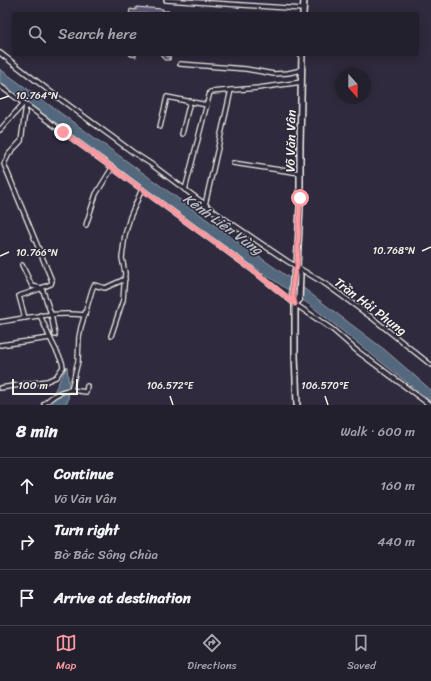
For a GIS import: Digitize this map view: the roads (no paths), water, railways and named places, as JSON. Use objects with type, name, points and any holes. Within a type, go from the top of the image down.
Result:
[{"type":"street","points":[[166,0],[303,12],[304,0]]},
{"type":"street","name":"Trần Hải Phụng","points":[[0,53],[205,205],[256,241],[333,289],[371,316],[431,365]]},
{"type":"street","name":"Võ Văn Vân","points":[[296,301],[294,274],[297,267],[300,207],[302,56]]},
{"type":"street","points":[[180,64],[246,68],[274,74],[302,70]]},
{"type":"street","points":[[185,190],[210,92],[302,82]]},
{"type":"street","points":[[0,86],[296,301],[357,351],[430,405]]},
{"type":"street","points":[[205,205],[231,90]]},
{"type":"street","points":[[160,127],[167,97],[207,105]]},
{"type":"street","points":[[182,134],[190,101]]},
{"type":"street","points":[[0,130],[25,104]]},
{"type":"street","points":[[25,104],[21,141],[9,154],[4,164],[52,281],[51,284],[19,296],[25,318]]},
{"type":"street","points":[[233,163],[300,173]]},
{"type":"street","points":[[86,225],[96,194],[112,168]]},
{"type":"street","points":[[111,336],[123,300],[125,279],[122,258],[125,235],[130,217],[142,189]]},
{"type":"street","points":[[22,265],[30,284],[34,287],[42,288]]},
{"type":"street","points":[[297,267],[300,275],[296,301],[295,355],[297,405]]},
{"type":"street","points":[[71,390],[78,361],[79,337],[94,285],[105,288],[125,279]]},
{"type":"street","points":[[42,288],[51,314],[55,335]]},
{"type":"street","points":[[0,322],[51,314],[69,313],[85,315]]},
{"type":"street","points":[[0,388],[44,382],[57,375],[64,366],[40,315]]},
{"type":"street","points":[[0,345],[50,338]]},
{"type":"street","points":[[44,404],[62,391],[71,390],[86,392],[87,386]]},
{"type":"water","points":[[0,69],[294,281],[385,350],[431,390],[431,402],[310,305],[195,226],[90,147],[0,84]]},
{"type":"water","points":[[67,366],[69,387],[68,401],[63,405],[46,405],[53,394]]},
{"type":"water label","name":"Kênh Liên Vùng","points":[[223,224]]}]
